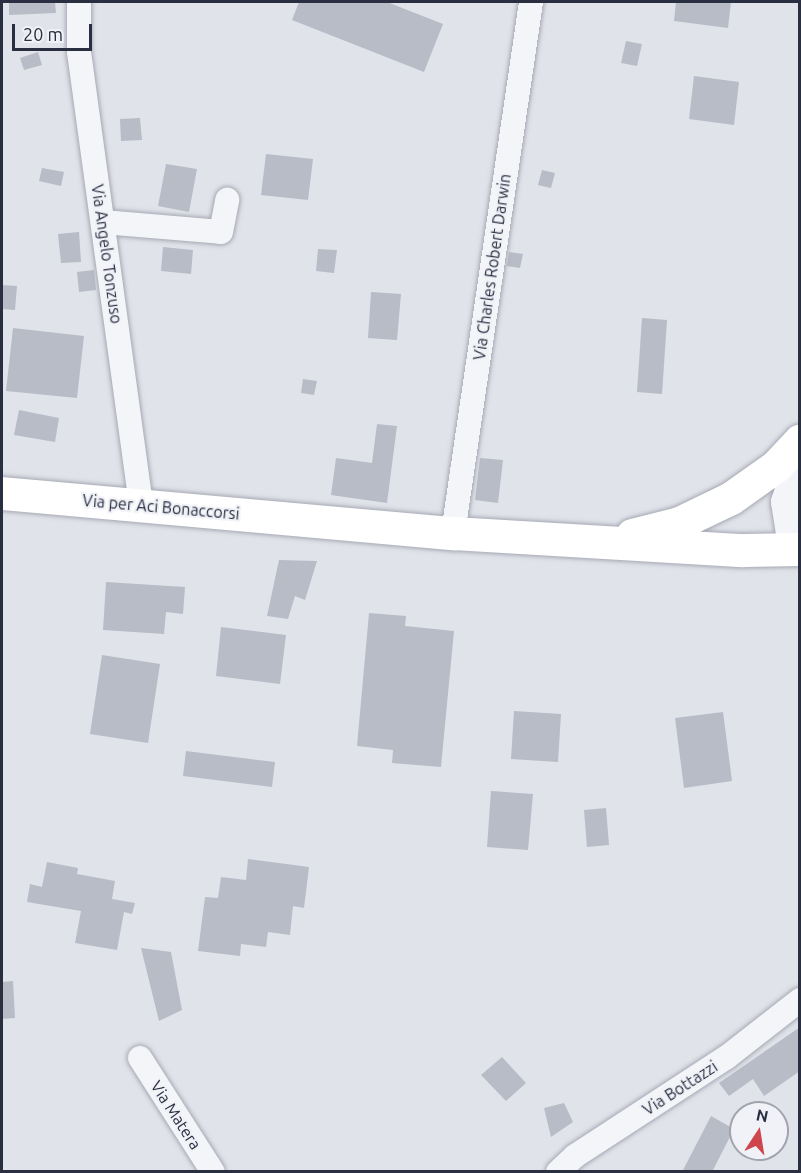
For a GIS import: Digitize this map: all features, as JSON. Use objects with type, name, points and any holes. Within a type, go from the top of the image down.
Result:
[{"type":"main road","points":[[601,543],[679,523],[731,498],[776,466],[800,440]]},
{"type":"main road","name":"Via per Aci Bonaccorsi","points":[[2,493],[453,533],[743,550],[800,549]]},
{"type":"street","name":"Via Angelo Tonzuso","points":[[80,2],[80,52],[141,506]]},
{"type":"street","name":"Via Charles Robert Darwin","points":[[453,533],[531,2]]},
{"type":"street","points":[[103,222],[221,232],[227,200]]},
{"type":"street","points":[[800,459],[786,502],[791,532],[800,539]]},
{"type":"street","name":"Via Bottazzi","points":[[558,1172],[575,1156],[727,1057],[800,1000]]},
{"type":"street","name":"Via Matera","points":[[140,1058],[213,1172]]},
{"type":"building","points":[[9,2],[55,2],[56,13],[9,15]]},
{"type":"building","points":[[299,2],[387,2],[443,24],[424,72],[292,20]]},
{"type":"building","points":[[676,2],[731,2],[728,28],[674,21]]},
{"type":"building","points":[[626,41],[642,44],[637,66],[621,63]]},
{"type":"building","points":[[38,52],[42,65],[24,70],[20,58]]},
{"type":"building","points":[[694,76],[739,82],[734,125],[689,119]]},
{"type":"building","points":[[140,118],[142,140],[121,141],[120,119]]},
{"type":"building","points":[[266,154],[313,159],[308,200],[261,195]]},
{"type":"building","points":[[166,164],[197,169],[189,212],[158,206]]},
{"type":"building","points":[[42,168],[64,172],[61,186],[39,181]]},
{"type":"building","points":[[542,170],[555,173],[551,188],[538,185]]},
{"type":"building","points":[[79,232],[81,262],[61,263],[58,234]]},
{"type":"building","points":[[163,247],[193,250],[191,274],[161,271]]},
{"type":"building","points":[[318,249],[337,250],[334,273],[316,271]]},
{"type":"building","points":[[509,252],[523,254],[520,268],[507,266]]},
{"type":"building","points":[[94,270],[96,290],[79,292],[77,272]]},
{"type":"building","points":[[2,285],[17,286],[15,310],[2,309]]},
{"type":"building","points":[[371,292],[401,294],[397,340],[368,338]]},
{"type":"building","points":[[642,318],[667,320],[662,394],[637,392]]},
{"type":"building","points":[[13,328],[84,336],[77,398],[6,391]]},
{"type":"building","points":[[303,379],[317,381],[314,395],[301,393]]},
{"type":"building","points":[[19,410],[59,418],[55,442],[14,435]]},
{"type":"building","points":[[377,424],[397,426],[387,503],[331,495],[336,458],[372,463]]},
{"type":"building","points":[[480,458],[503,460],[498,503],[475,500]]},
{"type":"building","points":[[279,560],[317,561],[305,600],[295,596],[288,619],[267,616]]},
{"type":"building","points":[[106,582],[185,587],[183,614],[166,612],[164,634],[103,630]]},
{"type":"building","points":[[369,613],[406,616],[405,626],[454,631],[441,767],[392,763],[393,750],[357,746]]},
{"type":"building","points":[[221,627],[286,635],[280,684],[216,676]]},
{"type":"building","points":[[102,655],[160,664],[148,743],[90,734]]},
{"type":"building","points":[[514,711],[561,714],[558,762],[511,759]]},
{"type":"building","points":[[723,712],[732,781],[684,788],[675,718]]},
{"type":"building","points":[[186,751],[275,762],[272,787],[183,776]]},
{"type":"building","points":[[491,791],[533,794],[528,850],[487,847]]},
{"type":"building","points":[[606,808],[609,845],[587,847],[584,810]]},
{"type":"building","points":[[248,859],[309,867],[304,908],[293,906],[290,935],[268,932],[266,947],[241,944],[240,956],[198,951],[205,897],[218,898],[221,877],[246,880]]},
{"type":"building","points":[[47,862],[78,868],[77,874],[115,881],[112,899],[135,903],[132,914],[124,912],[117,950],[75,943],[81,911],[27,902],[30,884],[42,887]]},
{"type":"building","points":[[141,948],[171,952],[182,1010],[159,1021]]},
{"type":"building","points":[[13,981],[15,1018],[2,1019],[2,982]]},
{"type":"building","points":[[800,1027],[800,1071],[764,1096],[753,1079],[729,1096],[719,1083]]},
{"type":"building","points":[[502,1057],[526,1083],[506,1101],[481,1075]]},
{"type":"building","points":[[564,1103],[573,1122],[551,1137],[544,1108]]},
{"type":"building","points":[[711,1116],[729,1126],[729,1139],[712,1172],[682,1172]]}]
